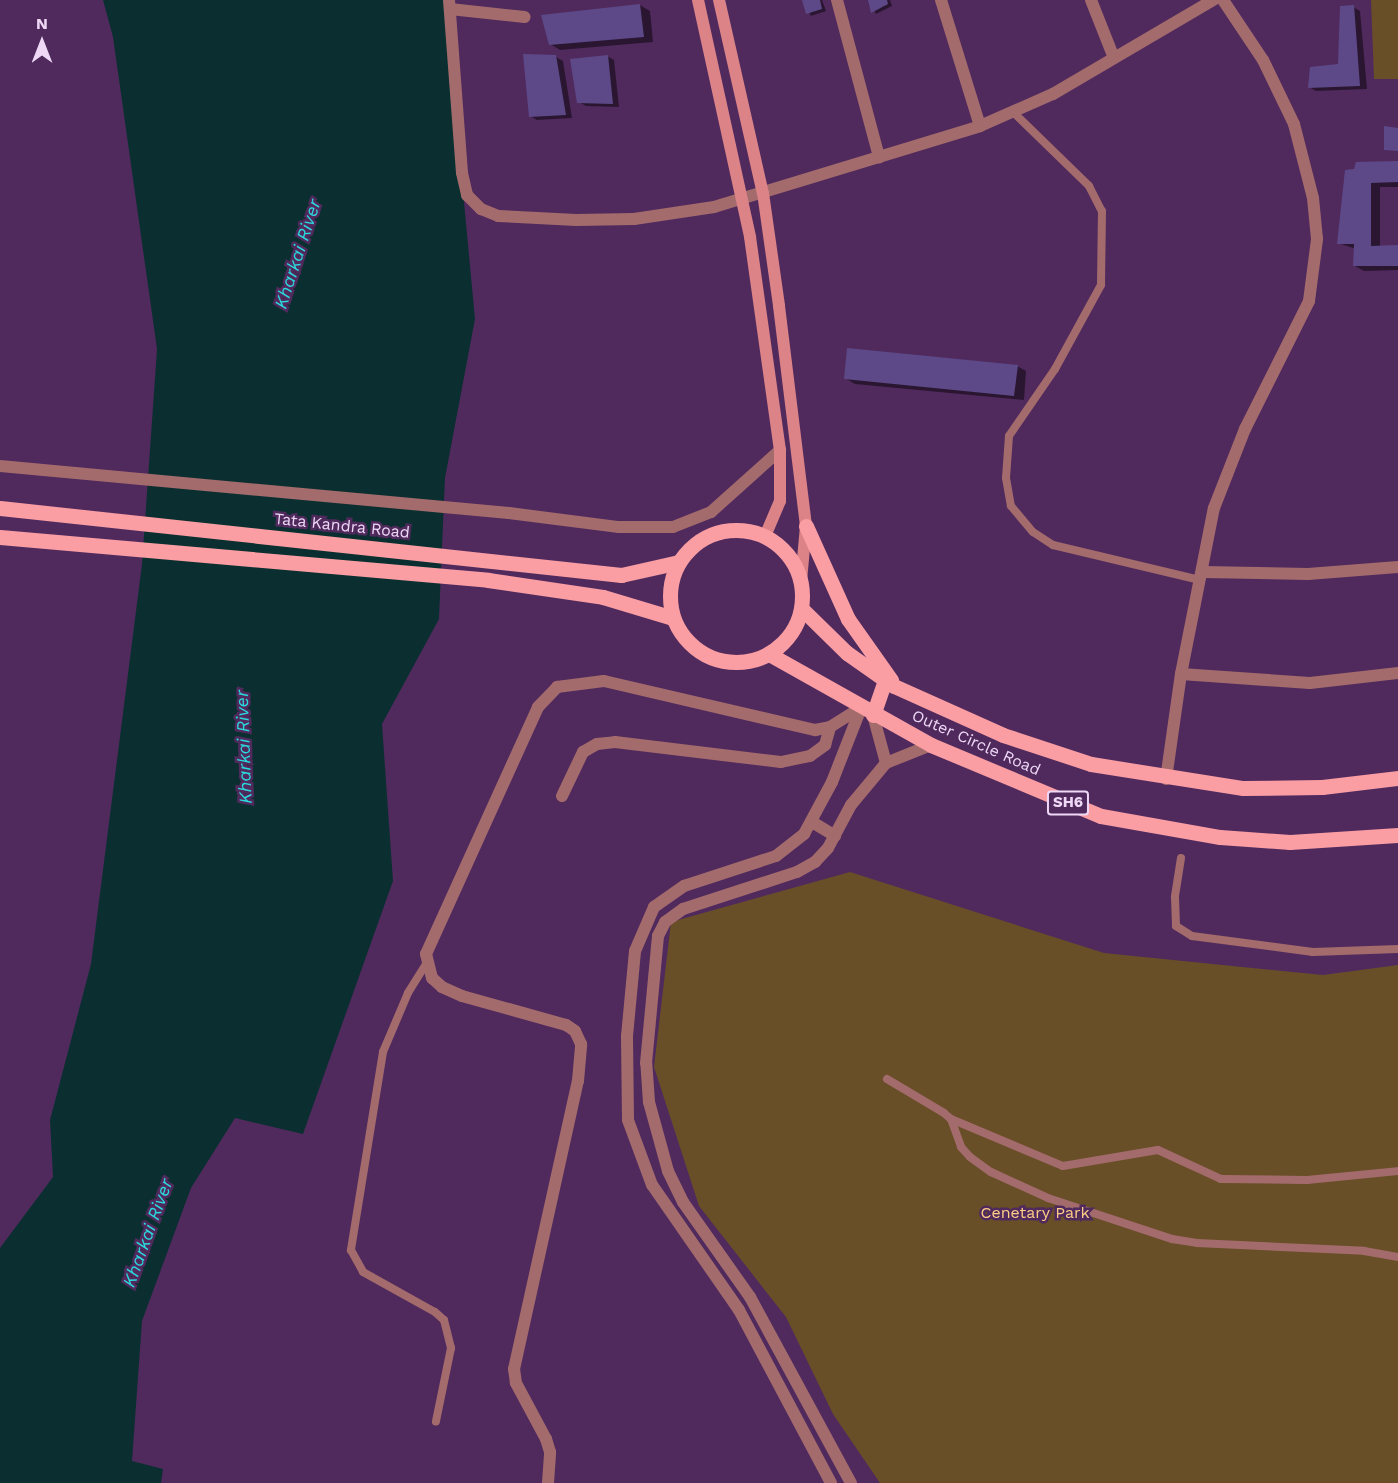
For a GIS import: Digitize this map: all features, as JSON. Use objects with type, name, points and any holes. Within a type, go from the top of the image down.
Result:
[{"type":"main road","points":[[698,0],[742,197],[780,450],[780,501],[765,536]]},
{"type":"main road","points":[[719,0],[763,193],[806,526],[801,581],[802,609],[790,635],[769,654],[741,662],[713,658],[688,642],[673,618],[670,590],[679,562],[696,543],[720,532],[746,530],[765,536],[781,547],[801,581]]},
{"type":"main road","name":"Tata Kandra Road","points":[[6,509],[621,575],[679,562]]},
{"type":"main road","points":[[806,526],[826,578],[848,619],[889,683]]},
{"type":"main road","points":[[6,538],[488,580],[603,597],[673,618]]},
{"type":"main road","points":[[802,609],[847,653],[889,683],[1003,735],[1091,764],[1166,778],[1243,788],[1322,787],[1398,778]]},
{"type":"main road","name":"Outer Circle Road","points":[[769,654],[931,745],[1101,816],[1160,827],[1290,842],[1398,834]]},
{"type":"main road","points":[[867,711],[889,683]]},
{"type":"street","points":[[837,0],[879,158]]},
{"type":"street","points":[[941,0],[980,126]]},
{"type":"street","points":[[1091,0],[1114,58]]},
{"type":"street","points":[[525,16],[450,4],[462,173],[467,195],[481,209],[516,219],[634,219],[714,207],[980,126],[1013,112],[1114,58],[1212,0]]},
{"type":"street","points":[[1166,778],[1181,674],[1224,476],[1309,301],[1317,239],[1313,198],[1294,124],[1263,60],[1223,0]]},
{"type":"street","points":[[0,466],[509,513],[619,527],[673,527],[711,512],[780,450]]},
{"type":"street","points":[[1201,576],[1308,574],[1398,567]]},
{"type":"street","points":[[1181,674],[1310,683],[1398,673]]},
{"type":"street","points":[[548,1483],[550,1452],[546,1439],[516,1383],[514,1369],[578,1082],[581,1044],[575,1031],[566,1025],[462,996],[442,987],[432,978],[426,964],[426,954],[538,707],[557,687],[604,681],[815,730],[830,727],[867,711]]},
{"type":"street","points":[[867,711],[886,763]]},
{"type":"street","points":[[831,1483],[739,1310],[652,1185],[628,1120],[625,1086],[635,951],[654,907],[684,886],[776,856],[804,834],[867,711]]},
{"type":"street","points":[[562,796],[583,752],[597,744],[615,742],[781,762],[810,756],[825,745],[830,727]]},
{"type":"street","points":[[851,1483],[750,1297],[683,1202],[668,1171],[655,1131],[646,1063],[658,936],[664,922],[683,909],[796,872],[815,861],[835,836],[851,805],[886,763],[931,745]]},
{"type":"street","points":[[812,822],[835,836]]},
{"type":"lane","points":[[1013,112],[1089,186],[1102,211],[1101,285],[1054,369],[1009,436],[1006,478],[1011,506],[1022,522],[1053,545],[1201,576]]},
{"type":"lane","points":[[1181,858],[1175,897],[1176,926],[1192,936],[1313,952],[1398,949]]},
{"type":"lane","points":[[426,964],[408,993],[383,1052],[351,1250],[363,1272],[435,1311],[444,1320],[451,1348],[436,1421]]},
{"type":"lane","points":[[887,1078],[951,1119],[1063,1166],[1158,1150],[1221,1179],[1307,1180],[1398,1171]]},
{"type":"lane","points":[[951,1119],[961,1147],[992,1172],[1048,1198],[1172,1239],[1364,1251],[1398,1257]]},
{"type":"green space","points":[[1371,0],[1398,0],[1398,79],[1374,79]]},
{"type":"green space","name":"Cenetary Park","points":[[850,872],[1104,953],[1323,975],[1398,965],[1398,1483],[880,1483],[833,1414],[786,1317],[699,1206],[654,1067],[671,922]]},
{"type":"water","name":"Kharkai River","points":[[103,0],[445,0],[475,319],[445,478],[439,619],[382,724],[393,881],[303,1134],[235,1118],[191,1188],[142,1321],[132,1461],[163,1469],[161,1483],[0,1483],[0,1248],[53,1177],[50,1120],[91,964],[142,564],[157,349],[113,37]]},
{"type":"building","points":[[802,0],[820,0],[822,9],[806,14]]},
{"type":"building","points":[[868,0],[887,0],[888,4],[871,13]]},
{"type":"building","points":[[640,4],[644,37],[549,45],[541,15]]},
{"type":"building","points":[[1354,5],[1360,86],[1308,88],[1310,67],[1338,64],[1340,6]]},
{"type":"building","points":[[523,54],[556,55],[566,115],[529,117]]},
{"type":"building","points":[[608,55],[613,104],[577,103],[570,59]]},
{"type":"building","points":[[1384,126],[1398,128],[1398,151],[1384,150]]},
{"type":"building","points":[[1398,161],[1398,182],[1371,183],[1371,246],[1398,245],[1398,266],[1353,266],[1354,244],[1337,244],[1345,170],[1354,169],[1356,162]]},
{"type":"building","points":[[847,348],[1018,365],[1014,396],[844,379]]}]
